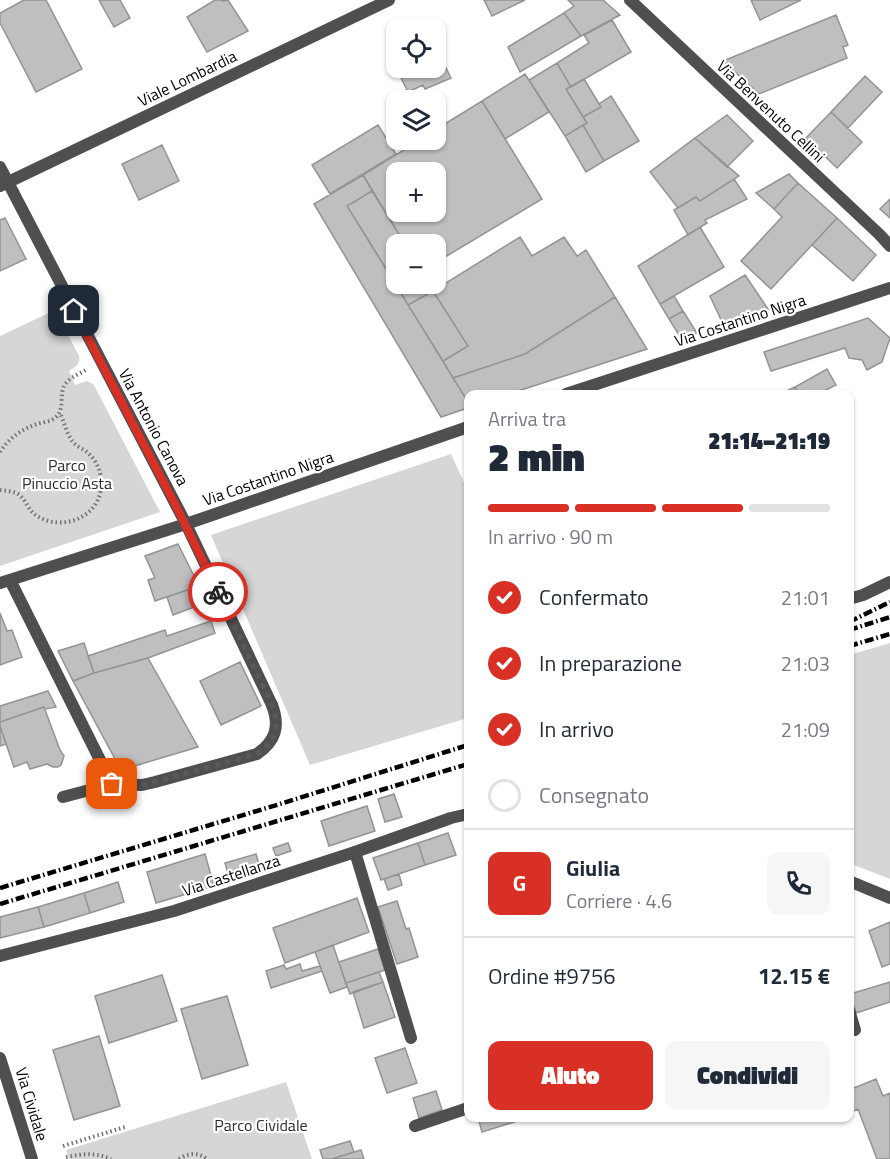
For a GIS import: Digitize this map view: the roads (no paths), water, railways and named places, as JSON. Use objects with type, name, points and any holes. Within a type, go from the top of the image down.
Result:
[{"type":"street","name":"Viale Lombardia","points":[[4,184],[389,0]]},
{"type":"street","name":"Via Benvenuto Cellini","points":[[630,0],[890,246]]},
{"type":"street","name":"Via Antonio Canova","points":[[0,168],[4,184],[186,524],[276,715],[277,724],[274,735],[263,750],[257,754],[142,785],[112,784]]},
{"type":"street","name":"Via Costantino Nigra","points":[[578,390],[890,288]]},
{"type":"street","name":"Via Costantino Nigra","points":[[112,784],[5,582],[186,524],[464,428]]},
{"type":"street","points":[[854,598],[890,582]]},
{"type":"street","points":[[63,797],[112,784]]},
{"type":"street","name":"Via Castellanza","points":[[0,956],[174,910],[464,815]]},
{"type":"street","points":[[355,852],[411,1038]]},
{"type":"street","points":[[854,883],[890,898]]},
{"type":"street","name":"Via Cividale","points":[[0,1058],[32,1159]]},
{"type":"street","points":[[415,1126],[464,1109]]},
{"type":"railway","points":[[854,620],[890,602]]},
{"type":"railway","points":[[854,628],[890,617]]},
{"type":"railway","points":[[854,645],[890,634]]},
{"type":"railway","points":[[0,888],[464,746]]},
{"type":"railway","points":[[0,904],[464,765]]},
{"type":"park label","name":"Parco Pinuccio Asta","points":[[67,474]]},
{"type":"park label","name":"Parco Cividale","points":[[261,1125]]}]
